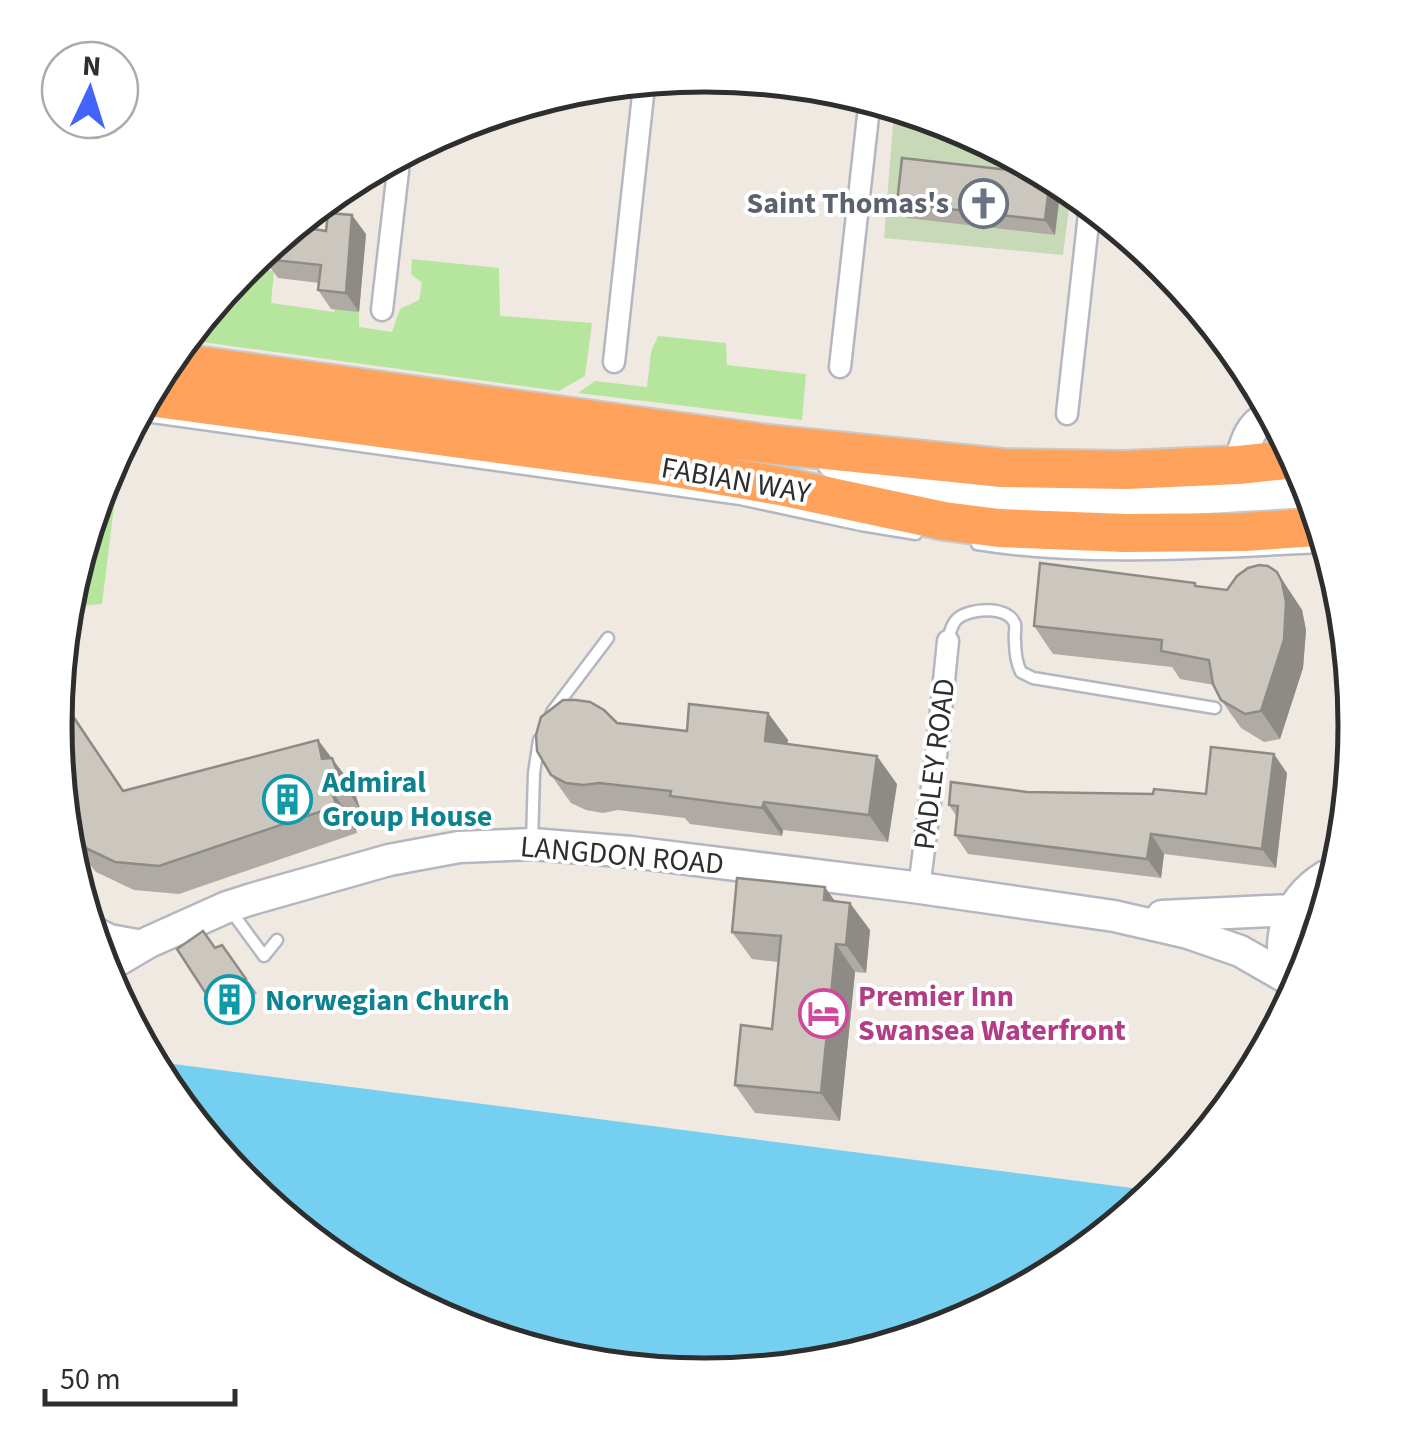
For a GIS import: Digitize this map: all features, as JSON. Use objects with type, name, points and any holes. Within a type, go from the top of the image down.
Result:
[{"type":"highway","name":"FABIAN WAY","points":[[186,364],[768,444],[1002,468],[1125,470],[1280,461]]},
{"type":"highway","name":"FABIAN WAY","points":[[163,399],[670,468],[998,528],[1124,534],[1307,528]]},
{"type":"street","points":[[614,362],[643,95]]},
{"type":"street","points":[[840,367],[868,113]]},
{"type":"street","points":[[382,310],[398,171]]},
{"type":"street","points":[[1067,414],[1089,221]]},
{"type":"street","points":[[1239,465],[1245,443],[1255,423],[1261,421]]},
{"type":"street","points":[[768,444],[954,492],[1068,500],[1172,500],[1294,493]]},
{"type":"street","name":"PADLEY ROAD","points":[[919,888],[948,641]]},
{"type":"street","name":"LANGDON ROAD","points":[[118,960],[227,907],[389,860],[459,846],[532,844],[631,852],[1114,916],[1188,933],[1240,951],[1284,979]]},
{"type":"street","points":[[1288,972],[1282,944],[1285,927],[1300,896],[1318,882]]},
{"type":"street","name":"LANGDON ROAD","points":[[1114,916],[1292,910]]},
{"type":"street","points":[[111,940],[142,946]]},
{"type":"lane","points":[[152,417],[740,498],[861,525],[933,536]]},
{"type":"lane","points":[[969,542],[1005,548],[1139,555],[1313,547]]},
{"type":"lane","points":[[948,641],[954,622],[962,615],[994,611],[1014,624],[1016,661],[1021,672],[1033,678],[1215,708]]},
{"type":"lane","points":[[532,844],[534,773],[543,725],[608,638]]},
{"type":"lane","points":[[227,907],[264,956],[277,940]]},
{"type":"green space","points":[[893,120],[985,157],[1069,207],[1063,255],[884,238]]},
{"type":"green space","points":[[412,259],[499,268],[500,316],[592,323],[585,376],[559,391],[201,342],[266,270],[274,271],[271,303],[334,312],[336,306],[359,312],[359,327],[392,332],[400,309],[419,300],[422,283],[411,274]]},
{"type":"green space","points":[[658,336],[726,343],[727,365],[806,374],[802,420],[578,393],[595,381],[647,387],[651,352]]},
{"type":"green space","points":[[115,497],[102,604],[84,606]]},
{"type":"water","points":[[171,1064],[1135,1188],[1091,1227],[1022,1273],[909,1324],[788,1352],[706,1358],[623,1352],[502,1324],[426,1292],[354,1251],[320,1227],[258,1172],[203,1110]]},
{"type":"building","name":"Saint Thomas's","points":[[902,158],[1011,170],[1048,193],[1045,220],[897,203]]},
{"type":"building","points":[[332,213],[352,215],[346,293],[318,290],[321,265],[276,260],[312,229],[326,231],[328,217]]},
{"type":"building","points":[[1040,563],[1227,590],[1248,568],[1268,566],[1277,572],[1286,602],[1284,640],[1261,711],[1245,714],[1221,700],[1213,684],[1209,660],[1161,651],[1162,640],[1034,626]]},
{"type":"building","points":[[563,700],[590,702],[617,723],[687,731],[689,704],[768,713],[765,741],[877,756],[869,815],[764,802],[762,808],[670,796],[671,791],[566,783],[551,775],[537,751],[536,735],[541,717]]},
{"type":"building","points":[[72,716],[123,791],[318,740],[322,759],[332,758],[342,784],[331,790],[337,806],[159,866],[115,862],[85,848],[74,766]]},
{"type":"building","points":[[1211,747],[1274,754],[1262,849],[1151,834],[1147,859],[955,835],[958,806],[949,805],[951,782],[1027,792],[1153,794],[1154,789],[1206,794]]},
{"type":"building","points":[[737,878],[825,887],[824,900],[850,903],[846,945],[836,944],[821,1093],[735,1085],[741,1025],[772,1029],[781,936],[732,932]]},
{"type":"building","points":[[203,931],[215,948],[222,945],[246,979],[214,1006],[177,949]]},
{"type":"place","name":"Saint Thomas's","points":[[984,203]]},
{"type":"place","name":"Admiral Group House","points":[[287,799]]},
{"type":"place","name":"Norwegian Church","points":[[230,1000]]},
{"type":"place","name":"Premier Inn Swansea Waterfront","points":[[823,1013]]}]
